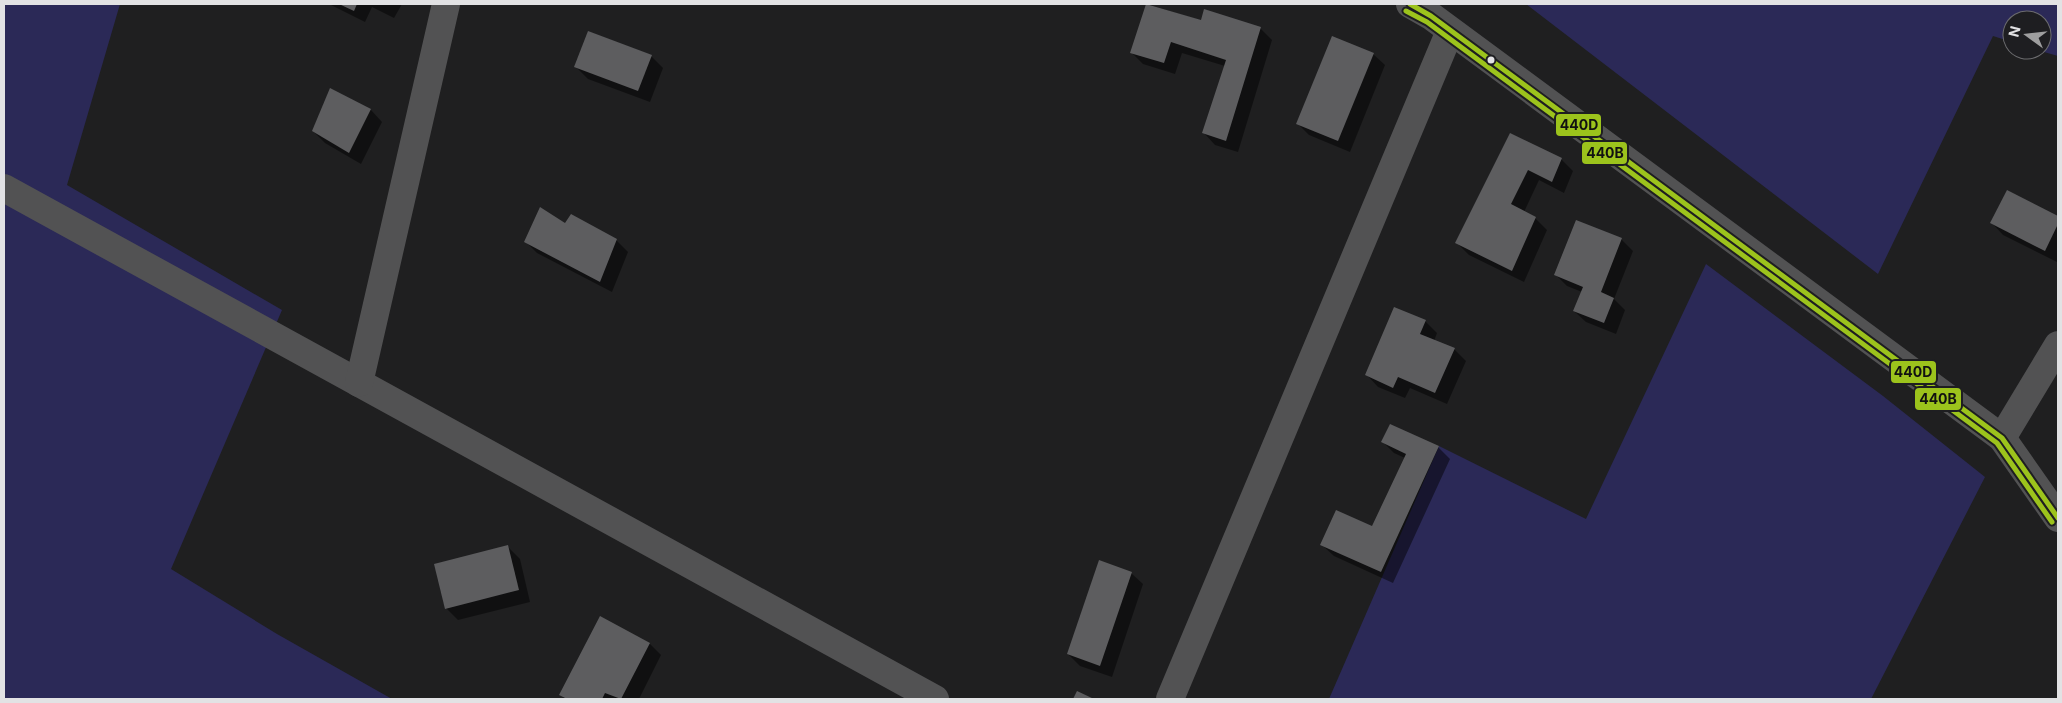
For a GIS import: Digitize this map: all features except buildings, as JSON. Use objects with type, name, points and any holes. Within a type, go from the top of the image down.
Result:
[{"type":"street","points":[[359,383],[446,4]]},
{"type":"street","points":[[1410,4],[1450,31],[2002,438],[2058,518]]},
{"type":"street","points":[[1170,699],[1450,31]]},
{"type":"street","points":[[4,188],[935,699]]},
{"type":"street","points":[[2002,438],[2058,345]]},
{"type":"shaded area","points":[[4,4],[120,4],[67,185],[282,310],[171,569],[277,634],[392,699],[4,699]]},
{"type":"shaded area","points":[[1526,4],[2058,4],[2058,56],[2052,54],[2052,10],[2002,10],[2002,39],[1993,36],[1878,274]]},
{"type":"shaded area","points":[[1706,264],[1883,396],[1985,477],[1871,699],[1329,699],[1439,446],[1586,519]]},
{"type":"transit line","name":"440D","points":[[1410,4],[1431,16],[2002,438],[2058,518]]},
{"type":"transit line","name":"440B","points":[[1406,11],[1427,22],[1997,443],[2052,522]]}]
